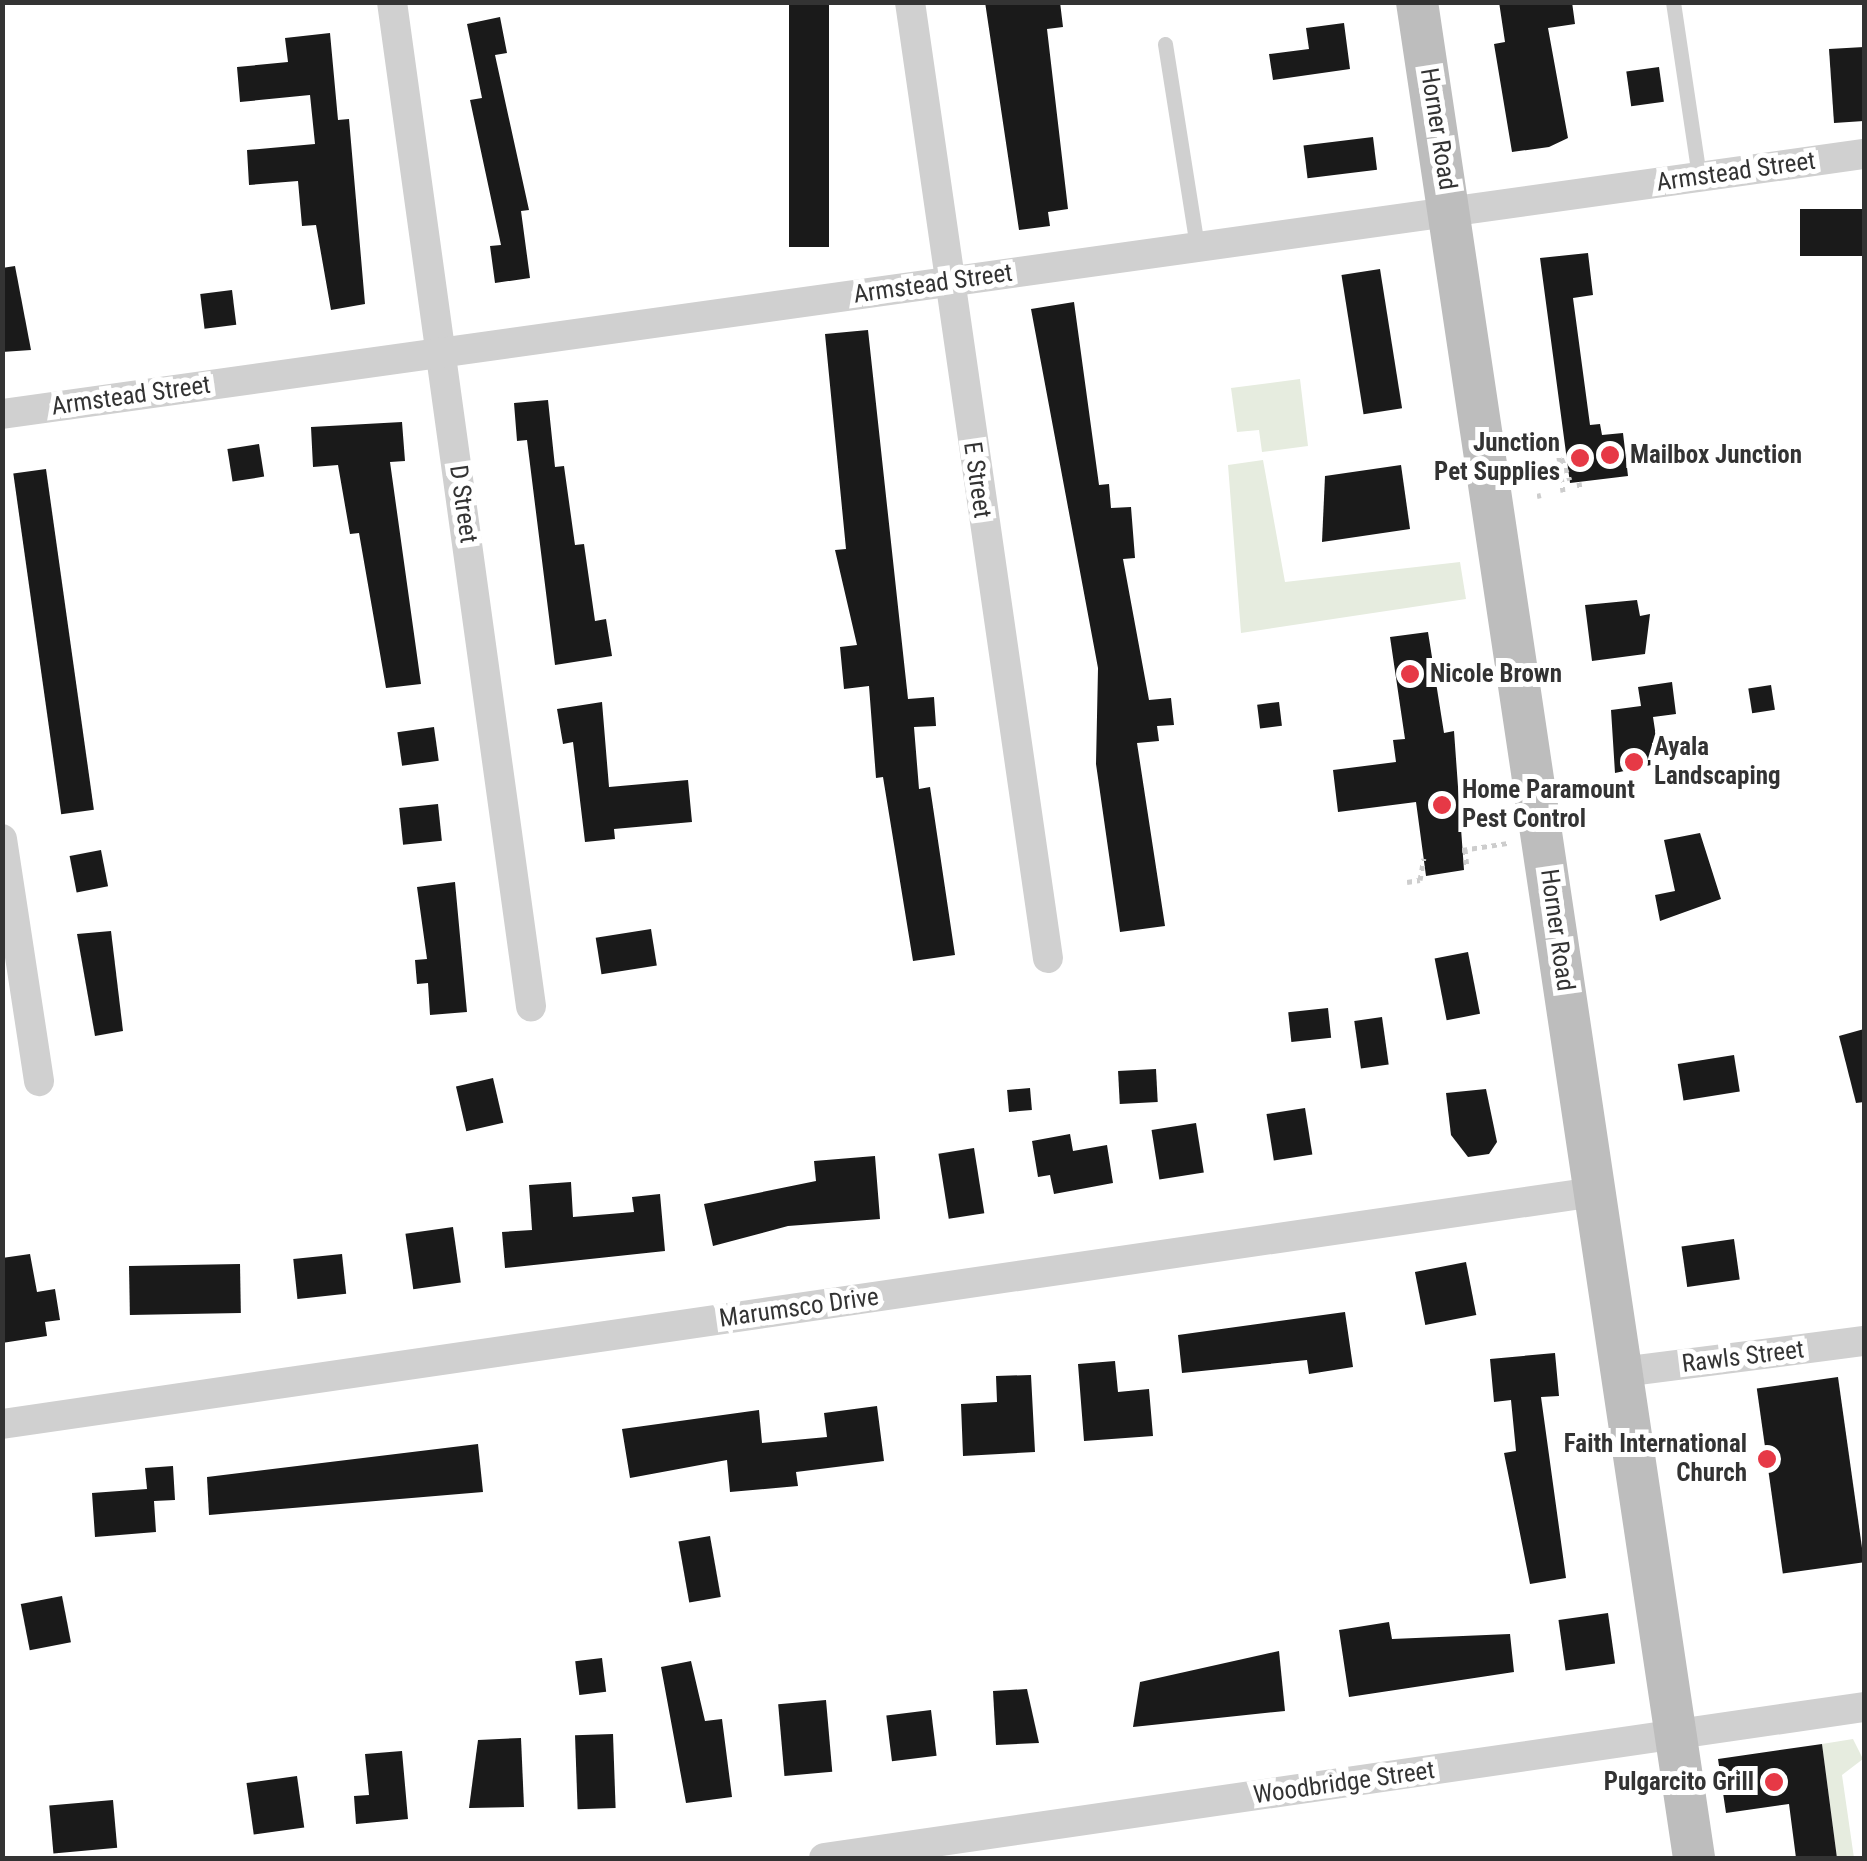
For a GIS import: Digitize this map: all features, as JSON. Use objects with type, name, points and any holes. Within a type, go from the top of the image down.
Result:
[{"type":"main road","name":"Horner Road","points":[[1417,2],[1694,1858]]},
{"type":"street","name":"D Street","points":[[392,2],[532,1006]]},
{"type":"street","name":"E Street","points":[[910,2],[1048,958]]},
{"type":"street","name":"Armstead Street","points":[[2,414],[1864,154]]},
{"type":"street","points":[[2,839],[39,1081]]},
{"type":"street","name":"Marumsco Drive","points":[[2,1424],[1595,1192]]},
{"type":"street","name":"Rawls Street","points":[[1622,1372],[1864,1341]]},
{"type":"street","name":"Woodbridge Street","points":[[824,1858],[1864,1707]]},
{"type":"lane","points":[[1673,2],[1699,177]]},
{"type":"lane","points":[[1166,44],[1196,247]]},
{"type":"path","points":[[1563,492],[1558,448],[1570,480]]},
{"type":"path","points":[[1626,456],[1674,448]]},
{"type":"path","points":[[1467,868],[1463,849],[1508,844]]},
{"type":"path","points":[[1407,882],[1420,880],[1424,858]]},
{"type":"shaded area","points":[[1300,379],[1308,446],[1262,452],[1259,430],[1237,432],[1231,388]]},
{"type":"shaded area","points":[[1263,460],[1285,582],[1460,562],[1466,599],[1241,633],[1228,465]]},
{"type":"shaded area","points":[[1853,1739],[1863,1759],[1842,1775],[1854,1858],[1837,1858],[1822,1744]]},
{"type":"building","points":[[789,2],[829,2],[829,247],[789,247]]},
{"type":"building","points":[[985,2],[1060,2],[1063,27],[1047,29],[1068,209],[1048,212],[1050,226],[1019,230]]},
{"type":"building","points":[[1499,2],[1572,2],[1575,24],[1548,28],[1568,138],[1549,147],[1512,152],[1494,44],[1505,42]]},
{"type":"building","points":[[500,17],[507,53],[495,55],[529,210],[521,211],[530,278],[495,283],[490,246],[501,245],[470,100],[482,98],[467,24]]},
{"type":"building","points":[[1344,23],[1350,69],[1273,80],[1269,54],[1309,49],[1306,28]]},
{"type":"building","points":[[330,33],[338,120],[349,119],[365,304],[331,310],[316,225],[302,226],[298,181],[249,185],[247,150],[315,144],[310,95],[240,102],[237,67],[288,62],[285,38]]},
{"type":"building","points":[[1864,47],[1864,121],[1834,123],[1829,49]]},
{"type":"building","points":[[1659,67],[1664,102],[1631,106],[1626,72]]},
{"type":"building","points":[[1373,137],[1377,170],[1308,178],[1304,146]]},
{"type":"building","points":[[1800,209],[1864,209],[1864,256],[1800,256]]},
{"type":"building","points":[[1588,253],[1593,295],[1573,298],[1590,425],[1600,424],[1602,435],[1623,433],[1628,476],[1570,483],[1540,258]]},
{"type":"building","points":[[15,266],[31,350],[2,352],[2,268]]},
{"type":"building","points":[[1380,269],[1402,408],[1364,414],[1341,275]]},
{"type":"building","points":[[232,290],[236,325],[205,329],[200,294]]},
{"type":"building","points":[[1074,302],[1099,485],[1109,484],[1111,508],[1131,507],[1135,558],[1123,559],[1149,700],[1171,698],[1174,725],[1157,726],[1159,741],[1137,743],[1165,926],[1120,932],[1096,764],[1098,668],[1031,309]]},
{"type":"building","points":[[868,330],[908,699],[934,697],[936,726],[914,727],[919,789],[930,787],[955,955],[913,961],[883,777],[876,778],[869,686],[844,689],[840,647],[857,645],[835,550],[846,549],[825,334]]},
{"type":"building","points":[[548,400],[555,467],[564,466],[575,545],[584,544],[595,621],[606,619],[612,656],[555,665],[527,440],[517,441],[514,403]]},
{"type":"building","points":[[402,422],[405,461],[390,462],[421,684],[386,688],[359,533],[350,534],[338,465],[313,467],[311,427]]},
{"type":"building","points":[[259,444],[264,477],[233,482],[227,449]]},
{"type":"building","points":[[1401,465],[1410,529],[1322,542],[1325,476]]},
{"type":"building","points":[[46,469],[94,810],[61,814],[13,474]]},
{"type":"building","points":[[1637,600],[1640,616],[1650,614],[1645,654],[1592,661],[1585,605]]},
{"type":"building","points":[[1428,632],[1444,733],[1454,731],[1464,870],[1426,876],[1416,802],[1338,812],[1333,770],[1396,762],[1393,740],[1405,739],[1390,637]]},
{"type":"building","points":[[1672,682],[1676,714],[1653,717],[1660,763],[1615,773],[1611,710],[1641,706],[1638,687]]},
{"type":"building","points":[[1771,685],[1775,710],[1752,713],[1748,689]]},
{"type":"building","points":[[602,702],[609,787],[688,780],[692,822],[614,829],[615,839],[585,842],[573,742],[563,744],[557,709]]},
{"type":"building","points":[[1279,702],[1282,726],[1260,729],[1257,705]]},
{"type":"building","points":[[434,727],[439,761],[402,766],[397,732]]},
{"type":"building","points":[[438,804],[442,841],[403,845],[399,808]]},
{"type":"building","points":[[1700,833],[1721,899],[1660,921],[1655,895],[1675,891],[1664,840]]},
{"type":"building","points":[[101,850],[108,886],[77,892],[70,856]]},
{"type":"building","points":[[455,882],[467,1012],[430,1015],[428,983],[417,984],[415,960],[427,959],[417,887]]},
{"type":"building","points":[[651,929],[657,966],[601,974],[596,938]]},
{"type":"building","points":[[111,931],[123,1031],[95,1036],[77,934]]},
{"type":"building","points":[[1468,952],[1480,1014],[1447,1020],[1435,958]]},
{"type":"building","points":[[1328,1008],[1331,1038],[1291,1042],[1288,1012]]},
{"type":"building","points":[[1382,1017],[1389,1065],[1361,1068],[1354,1021]]},
{"type":"building","points":[[1864,1029],[1864,1102],[1856,1103],[1839,1036]]},
{"type":"building","points":[[1734,1055],[1740,1092],[1683,1100],[1678,1064]]},
{"type":"building","points":[[1156,1069],[1158,1102],[1120,1104],[1118,1071]]},
{"type":"building","points":[[493,1078],[503,1123],[466,1131],[456,1087]]},
{"type":"building","points":[[1030,1088],[1032,1110],[1009,1112],[1007,1090]]},
{"type":"building","points":[[1486,1089],[1497,1142],[1489,1154],[1468,1157],[1451,1135],[1446,1093]]},
{"type":"building","points":[[1305,1108],[1312,1154],[1274,1161],[1266,1114]]},
{"type":"building","points":[[1196,1123],[1204,1172],[1159,1179],[1152,1130]]},
{"type":"building","points":[[1070,1134],[1073,1151],[1107,1145],[1113,1183],[1054,1194],[1050,1175],[1038,1177],[1032,1141]]},
{"type":"building","points":[[974,1148],[984,1213],[949,1219],[938,1154]]},
{"type":"building","points":[[875,1156],[880,1219],[788,1226],[713,1246],[704,1204],[816,1181],[814,1161]]},
{"type":"building","points":[[571,1182],[573,1217],[634,1212],[632,1197],[660,1194],[665,1251],[505,1268],[502,1232],[532,1230],[529,1185]]},
{"type":"building","points":[[453,1227],[461,1282],[413,1289],[405,1234]]},
{"type":"building","points":[[1734,1239],[1740,1280],[1687,1287],[1682,1246]]},
{"type":"building","points":[[30,1254],[37,1292],[55,1289],[60,1320],[45,1322],[47,1336],[2,1343],[2,1258]]},
{"type":"building","points":[[342,1254],[346,1294],[297,1299],[293,1259]]},
{"type":"building","points":[[1466,1262],[1476,1315],[1425,1325],[1415,1272]]},
{"type":"building","points":[[240,1264],[241,1313],[130,1315],[129,1266]]},
{"type":"building","points":[[1345,1312],[1353,1367],[1309,1374],[1307,1360],[1182,1373],[1178,1335]]},
{"type":"building","points":[[1555,1353],[1559,1396],[1541,1397],[1566,1578],[1530,1584],[1504,1453],[1516,1451],[1511,1400],[1494,1402],[1490,1359]]},
{"type":"building","points":[[1115,1361],[1118,1392],[1149,1389],[1153,1436],[1084,1441],[1078,1364]]},
{"type":"building","points":[[1031,1375],[1035,1452],[963,1456],[961,1404],[997,1402],[996,1376]]},
{"type":"building","points":[[1838,1377],[1864,1562],[1783,1574],[1757,1388]]},
{"type":"building","points":[[877,1406],[884,1461],[796,1472],[798,1486],[730,1492],[727,1460],[630,1478],[622,1429],[759,1410],[762,1443],[827,1437],[824,1413]]},
{"type":"building","points":[[478,1444],[483,1492],[209,1515],[207,1477]]},
{"type":"building","points":[[173,1466],[175,1500],[154,1501],[156,1532],[95,1537],[92,1493],[147,1489],[145,1468]]},
{"type":"building","points":[[710,1536],[721,1597],[689,1603],[678,1542]]},
{"type":"building","points":[[62,1596],[71,1642],[30,1650],[21,1604]]},
{"type":"building","points":[[1608,1613],[1615,1664],[1566,1670],[1558,1620]]},
{"type":"building","points":[[1389,1622],[1392,1639],[1510,1634],[1514,1672],[1349,1697],[1339,1630]]},
{"type":"building","points":[[1279,1651],[1285,1711],[1133,1727],[1140,1682]]},
{"type":"building","points":[[602,1658],[606,1692],[579,1695],[575,1661]]},
{"type":"building","points":[[691,1661],[705,1721],[722,1719],[732,1797],[686,1803],[661,1667]]},
{"type":"building","points":[[1027,1689],[1039,1743],[996,1745],[993,1691]]},
{"type":"building","points":[[826,1700],[832,1772],[784,1776],[778,1704]]},
{"type":"building","points":[[931,1710],[937,1756],[892,1761],[886,1715]]},
{"type":"building","points":[[613,1734],[616,1808],[578,1809],[575,1735]]},
{"type":"building","points":[[521,1738],[524,1807],[469,1808],[478,1740]]},
{"type":"building","name":"Pulgarcito Grill","points":[[1822,1744],[1837,1858],[1796,1858],[1789,1804],[1726,1813],[1718,1759]]},
{"type":"building","points":[[402,1751],[408,1819],[356,1824],[354,1796],[369,1795],[365,1754]]},
{"type":"building","points":[[297,1776],[304,1827],[254,1835],[246,1783]]},
{"type":"building","points":[[113,1800],[117,1848],[53,1853],[49,1806]]},
{"type":"place","name":"Mailbox Junction","points":[[1610,455]]},
{"type":"place","name":"Junction Pet Supplies","points":[[1580,458]]},
{"type":"place","name":"Nicole Brown","points":[[1410,674]]},
{"type":"place","name":"Ayala Landscaping","points":[[1634,762]]},
{"type":"place","name":"Home Paramount Pest Control","points":[[1442,805]]},
{"type":"place","name":"Faith International Church","points":[[1767,1459]]},
{"type":"place","name":"Pulgarcito Grill","points":[[1774,1782]]}]
